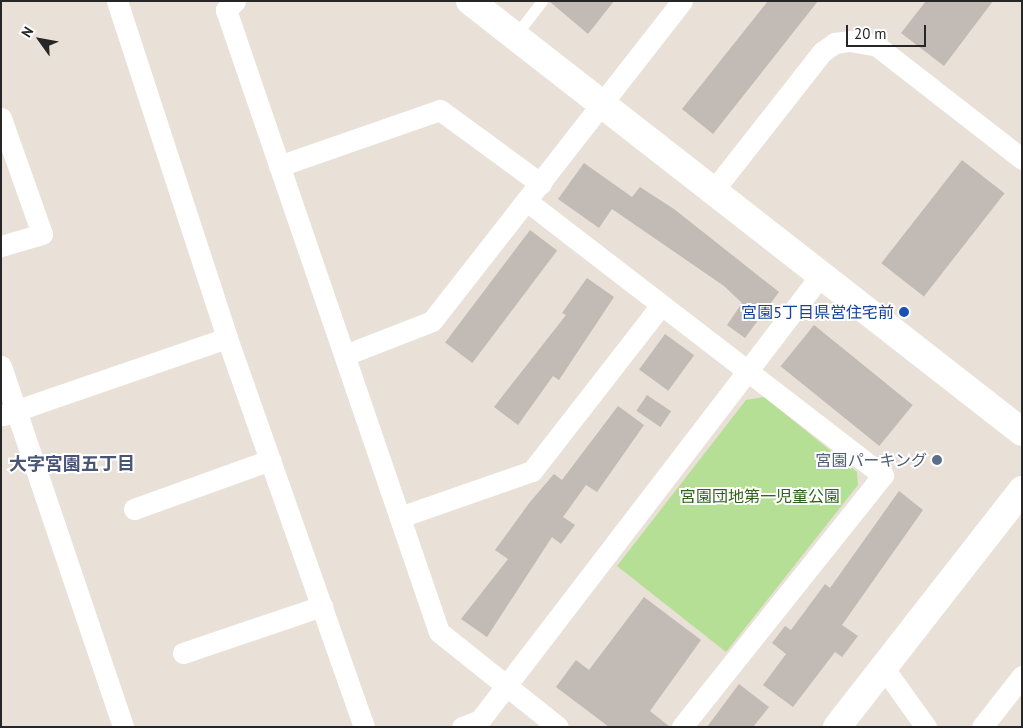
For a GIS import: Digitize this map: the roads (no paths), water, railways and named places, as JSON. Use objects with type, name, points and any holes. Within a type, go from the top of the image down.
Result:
[{"type":"street","points":[[117,1],[227,338],[364,727]]},
{"type":"street","points":[[235,1],[226,10],[439,632],[558,727]]},
{"type":"street","points":[[470,1],[1022,432]]},
{"type":"street","points":[[345,355],[432,321],[528,202],[682,1]]},
{"type":"street","points":[[713,191],[822,52],[835,42],[850,40],[877,46],[1022,159]]},
{"type":"street","points":[[279,166],[440,110],[541,184]]},
{"type":"street","points":[[1,118],[42,234],[1,246]]},
{"type":"street","points":[[528,202],[883,475],[682,727]]},
{"type":"street","points":[[462,727],[480,720],[750,373],[822,276]]},
{"type":"street","points":[[400,517],[532,470],[661,305]]},
{"type":"street","points":[[8,413],[227,338]]},
{"type":"street","points":[[1,366],[8,413],[123,727]]},
{"type":"street","points":[[134,509],[270,460]]},
{"type":"street","points":[[837,727],[1022,490]]},
{"type":"street","points":[[183,653],[322,606]]},
{"type":"street","points":[[883,667],[926,727]]},
{"type":"street","points":[[982,727],[1022,676]]},
{"type":"lane","points":[[515,36],[542,1]]},
{"type":"place","name":"宮園5丁目県営住宅前","points":[[904,312]]},
{"type":"place","name":"宮園パーキング","points":[[937,460]]},
{"type":"district","name":"大字宮園五丁目","points":[[72,464]]},
{"type":"park label","name":"宮園団地第一児童公園","points":[[760,496]]}]
